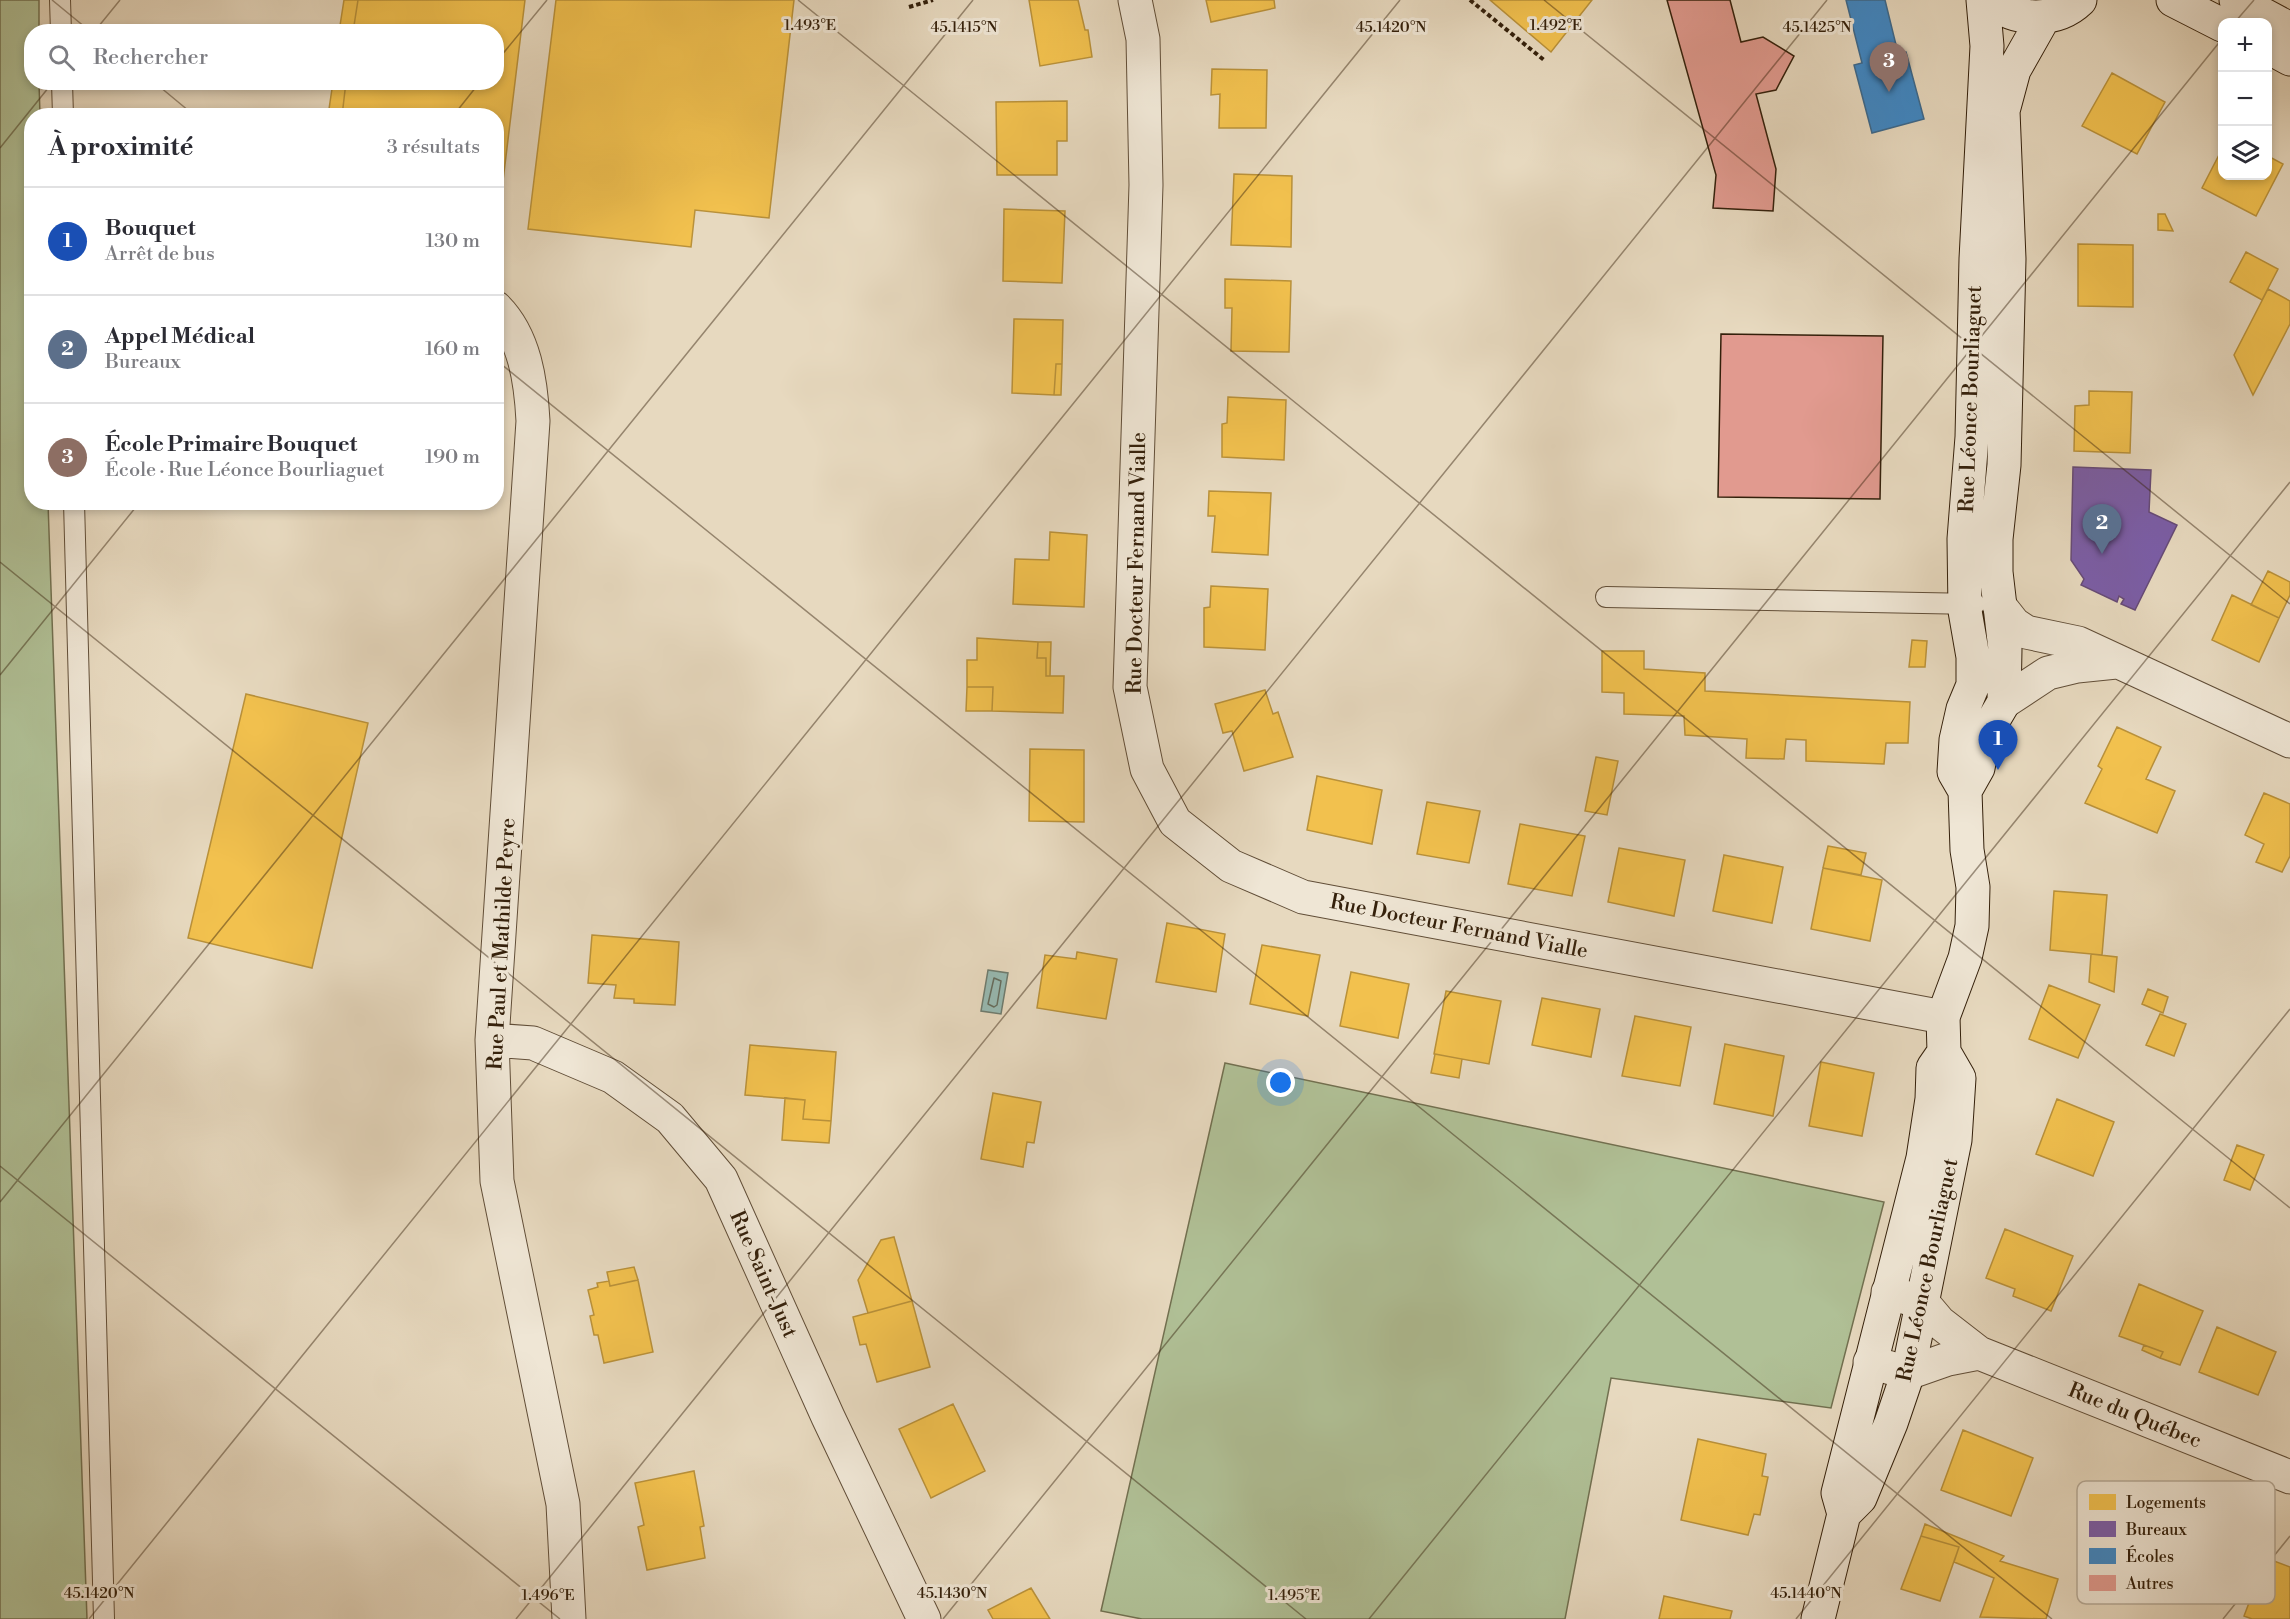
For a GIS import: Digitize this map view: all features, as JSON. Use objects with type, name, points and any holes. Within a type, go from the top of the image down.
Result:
[{"type":"street","name":"Rue Docteur Fernand Vialle","points":[[1135,0],[1143,39],[1146,185],[1130,687],[1147,769],[1175,822],[1231,866],[1303,897],[1943,1017]]},
{"type":"street","name":"Rue Léonce Bourliaguet","points":[[1844,1514],[1860,1498],[1891,1423],[1908,1373],[1956,1131],[1959,1078],[1944,1052],[1943,1017],[1965,958],[1972,926],[1973,887],[1967,850],[1965,791],[1954,772],[1956,740],[1963,709],[1973,685],[1973,657],[1965,604],[1964,539],[1972,442],[1976,259],[1987,46],[1983,0]]},
{"type":"street","points":[[1991,0],[2000,8],[2021,16],[2044,17],[2061,12],[2080,0]]},
{"type":"street","points":[[2173,0],[2218,22]]},
{"type":"street","points":[[2236,0],[2290,29]]},
{"type":"street","name":"Rue Léonce Bourliaguet","points":[[1965,791],[1978,768],[1984,736],[2004,702],[2005,649],[1999,605],[1996,539],[2004,442],[2009,259],[2003,111],[2014,70],[2044,17]]},
{"type":"street","points":[[2272,49],[2290,59]]},
{"type":"street","points":[[1976,259],[2009,259]]},
{"type":"street","name":"Rue Paul et Mathilde Peyre","points":[[504,316],[512,324],[531,384],[533,421],[492,1040],[497,1180],[563,1504],[569,1619]]},
{"type":"street","points":[[1972,442],[2004,442]]},
{"type":"street","points":[[1999,605],[2014,624],[2026,632],[2078,643],[2290,741]]},
{"type":"street","points":[[2004,702],[2048,673],[2077,666],[2116,662]]},
{"type":"street","name":"Rue Saint-Just","points":[[492,1040],[533,1044],[613,1077],[670,1118],[721,1179],[828,1417],[924,1619]]},
{"type":"street","name":"Rue Léonce Bourliaguet","points":[[1818,1619],[1844,1514],[1838,1493],[1923,1158],[1932,1099],[1933,1068],[1944,1052]]},
{"type":"street","points":[[1888,1292],[1923,1303]]},
{"type":"street","name":"Rue du Québec","points":[[1923,1303],[1939,1322],[1979,1353],[2290,1478]]},
{"type":"street","points":[[1870,1362],[1908,1373],[1948,1359],[1979,1353]]},
{"type":"lane","points":[[60,0],[61,24]]},
{"type":"lane","points":[[62,90],[63,108]]},
{"type":"lane","points":[[74,510],[104,1619]]},
{"type":"lane","points":[[1606,597],[1999,605]]},
{"type":"path","points":[[909,7],[933,0]]},
{"type":"path","points":[[1470,0],[1544,60]]},
{"type":"green space","points":[[0,0],[39,0],[39,24],[24,24],[24,90],[39,90],[40,108],[24,108],[24,510],[48,510],[87,1619],[0,1619]]},
{"type":"green space","points":[[1225,1063],[1884,1202],[1831,1408],[1611,1378],[1565,1619],[1142,1619],[1101,1611]]},
{"type":"water","points":[[988,970],[1008,973],[1001,1014],[981,1011]]},
{"type":"building: Logements","points":[[344,0],[358,0],[354,24],[340,24]]},
{"type":"building: Logements","points":[[358,0],[525,0],[504,173],[504,108],[343,108],[345,90],[504,90],[504,24],[354,24]]},
{"type":"building: Logements","points":[[556,0],[794,0],[769,218],[695,210],[691,247],[528,229]]},
{"type":"building: Logements","points":[[1029,0],[1078,0],[1085,30],[1088,30],[1092,57],[1040,66]]},
{"type":"building: Logements","points":[[1206,0],[1274,0],[1275,8],[1211,22]]},
{"type":"building: Logements","points":[[1490,0],[1592,0],[1551,52]]},
{"type":"building: Logements","points":[[1212,69],[1267,70],[1266,128],[1219,128],[1220,94],[1211,95]]},
{"type":"building: Logements","points":[[2112,73],[2165,102],[2137,154],[2082,126]]},
{"type":"building: Logements","points":[[332,90],[345,90],[343,108],[329,108]]},
{"type":"building: Logements","points":[[1067,101],[1067,141],[1057,141],[1057,175],[997,175],[996,102]]},
{"type":"building: Logements","points":[[2218,157],[2218,180],[2272,180],[2272,158],[2283,164],[2256,216],[2202,188]]},
{"type":"building: Logements","points":[[1234,174],[1292,176],[1291,247],[1231,245]]},
{"type":"building: Logements","points":[[1004,209],[1065,211],[1062,283],[1003,281]]},
{"type":"building: Logements","points":[[2158,214],[2165,214],[2173,231],[2158,230]]},
{"type":"building: Logements","points":[[2078,244],[2133,245],[2133,307],[2078,306]]},
{"type":"building: Logements","points":[[2246,252],[2278,269],[2262,300],[2230,282]]},
{"type":"building: Logements","points":[[1225,279],[1291,281],[1289,352],[1231,351],[1232,308],[1225,308]]},
{"type":"building: Logements","points":[[2268,289],[2290,301],[2290,324],[2253,395],[2234,355]]},
{"type":"building: Logements","points":[[1014,319],[1063,320],[1062,364],[1056,364],[1054,395],[1012,393]]},
{"type":"building: Logements","points":[[1056,364],[1062,364],[1061,395],[1054,395]]},
{"type":"building: Logements","points":[[2089,391],[2132,392],[2130,453],[2074,451],[2075,406],[2089,405]]},
{"type":"building: Logements","points":[[1228,397],[1286,400],[1284,460],[1222,457],[1222,424],[1227,423]]},
{"type":"building: Logements","points":[[1209,491],[1271,493],[1268,555],[1212,552],[1215,516],[1208,516]]},
{"type":"building: Logements","points":[[1050,532],[1087,535],[1084,607],[1013,604],[1015,559],[1049,560]]},
{"type":"building: Logements","points":[[2268,571],[2290,582],[2290,595],[2279,618],[2251,605]]},
{"type":"building: Logements","points":[[1211,586],[1268,589],[1265,650],[1204,647],[1204,608],[1210,607]]},
{"type":"building: Logements","points":[[2232,595],[2279,618],[2259,662],[2212,640]]},
{"type":"building: Logements","points":[[977,638],[1038,642],[1037,658],[1046,658],[1046,676],[1064,676],[1063,713],[992,711],[993,687],[967,687],[967,660],[977,660]]},
{"type":"building: Logements","points":[[1912,640],[1927,641],[1925,667],[1909,667]]},
{"type":"building: Logements","points":[[1038,642],[1051,642],[1050,676],[1046,676],[1046,658],[1037,658]]},
{"type":"building: Logements","points":[[1602,651],[1644,651],[1644,669],[1705,673],[1705,691],[1910,702],[1908,743],[1886,743],[1884,764],[1806,761],[1806,740],[1786,739],[1784,759],[1746,758],[1747,739],[1685,735],[1684,716],[1624,714],[1624,693],[1602,692]]},
{"type":"building: Logements","points":[[967,687],[993,687],[992,711],[966,711]]},
{"type":"building: Logements","points":[[1265,690],[1273,714],[1278,712],[1293,757],[1244,771],[1232,731],[1223,733],[1215,704]]},
{"type":"building: Logements","points":[[246,694],[368,723],[312,968],[188,938]]},
{"type":"building: Logements","points":[[2117,727],[2161,747],[2146,779],[2175,791],[2157,833],[2085,803],[2102,769],[2098,766]]},
{"type":"building: Logements","points":[[1030,749],[1084,750],[1084,822],[1029,821]]},
{"type":"building: Logements","points":[[1596,757],[1618,761],[1607,815],[1585,811]]},
{"type":"building: Logements","points":[[1317,776],[1382,790],[1372,844],[1307,830]]},
{"type":"building: Logements","points":[[2264,793],[2290,804],[2290,856],[2282,872],[2256,862],[2264,844],[2245,835]]},
{"type":"building: Logements","points":[[1427,802],[1480,811],[1469,863],[1417,854]]},
{"type":"building: Logements","points":[[1520,824],[1585,836],[1572,896],[1508,884]]},
{"type":"building: Logements","points":[[1828,846],[1866,853],[1861,875],[1823,868]]},
{"type":"building: Logements","points":[[1619,848],[1685,860],[1674,916],[1608,902]]},
{"type":"building: Logements","points":[[1724,855],[1783,867],[1772,923],[1713,911]]},
{"type":"building: Logements","points":[[1823,868],[1882,880],[1870,941],[1811,929]]},
{"type":"building: Logements","points":[[2054,891],[2107,895],[2102,955],[2050,950]]},
{"type":"building: Logements","points":[[1167,923],[1225,934],[1216,992],[1156,982]]},
{"type":"building: Logements","points":[[592,935],[679,942],[675,1005],[634,1003],[634,999],[614,998],[616,985],[588,983]]},
{"type":"building: Logements","points":[[1262,945],[1320,955],[1308,1016],[1250,1004]]},
{"type":"building: Logements","points":[[1077,952],[1117,959],[1106,1019],[1037,1008],[1045,955],[1076,959]]},
{"type":"building: Logements","points":[[2091,954],[2117,957],[2114,992],[2089,982]]},
{"type":"building: Logements","points":[[1351,972],[1409,984],[1398,1038],[1340,1026]]},
{"type":"building: Logements","points":[[2049,985],[2100,1005],[2078,1058],[2029,1039]]},
{"type":"building: Logements","points":[[2148,989],[2168,997],[2163,1013],[2142,1004]]},
{"type":"building: Logements","points":[[1446,991],[1501,1001],[1489,1064],[1434,1054]]},
{"type":"building: Logements","points":[[1542,998],[1600,1009],[1591,1057],[1532,1045]]},
{"type":"building: Logements","points":[[2160,1014],[2186,1024],[2174,1056],[2146,1045]]},
{"type":"building: Logements","points":[[1635,1016],[1691,1027],[1680,1086],[1622,1076]]},
{"type":"building: Logements","points":[[1725,1044],[1784,1056],[1773,1116],[1714,1104]]},
{"type":"building: Logements","points":[[750,1045],[836,1052],[831,1121],[803,1119],[805,1100],[745,1095]]},
{"type":"building: Logements","points":[[1435,1054],[1462,1059],[1459,1078],[1431,1073]]},
{"type":"building: Logements","points":[[1821,1062],[1874,1073],[1862,1136],[1809,1126]]},
{"type":"building: Logements","points":[[993,1093],[1041,1102],[1034,1143],[1027,1142],[1023,1167],[981,1159]]},
{"type":"building: Logements","points":[[785,1098],[805,1100],[803,1119],[831,1121],[829,1143],[782,1140]]},
{"type":"building: Logements","points":[[2057,1099],[2114,1122],[2093,1176],[2036,1154]]},
{"type":"building: Logements","points":[[2237,1145],[2264,1155],[2250,1190],[2224,1180]]},
{"type":"building: Logements","points":[[2005,1229],[2073,1256],[2051,1311],[2013,1296],[2015,1289],[1986,1278]]},
{"type":"building: Logements","points":[[894,1237],[912,1301],[868,1313],[858,1280],[881,1240]]},
{"type":"building: Logements","points":[[634,1267],[638,1280],[610,1286],[607,1272]]},
{"type":"building: Logements","points":[[638,1280],[653,1352],[604,1363],[598,1335],[594,1335],[590,1316],[594,1315],[588,1290],[598,1287],[597,1283],[609,1281],[610,1286]]},
{"type":"building: Logements","points":[[2139,1284],[2203,1311],[2180,1365],[2160,1358],[2163,1352],[2119,1336]]},
{"type":"building: Logements","points":[[912,1301],[930,1367],[877,1382],[866,1344],[860,1345],[853,1317]]},
{"type":"building: Logements","points":[[2217,1327],[2276,1352],[2258,1395],[2199,1372]]},
{"type":"building: Logements","points":[[2144,1345],[2163,1352],[2160,1358],[2142,1350]]},
{"type":"building: Logements","points":[[953,1404],[985,1471],[931,1498],[899,1429]]},
{"type":"building: Logements","points":[[1963,1430],[2033,1458],[2011,1516],[1941,1490]]},
{"type":"building: Logements","points":[[1698,1439],[1766,1454],[1762,1476],[1768,1477],[1760,1515],[1754,1514],[1748,1535],[1681,1520]]},
{"type":"building: Logements","points":[[694,1471],[704,1526],[700,1527],[705,1558],[647,1570],[638,1527],[644,1525],[635,1483]]},
{"type":"building: Logements","points":[[1925,1524],[2004,1556],[2000,1561],[2058,1579],[2046,1619],[1980,1617],[1994,1578],[1954,1562],[1959,1547],[1921,1536]]},
{"type":"building: Logements","points":[[1921,1536],[1959,1547],[1940,1601],[1901,1589]]},
{"type":"building: Logements","points":[[2275,1561],[2290,1567],[2290,1619],[2252,1619],[2244,1616],[2249,1604],[2275,1604]]},
{"type":"building: Logements","points":[[1031,1588],[1050,1619],[993,1619],[988,1610]]},
{"type":"building: Logements","points":[[1664,1596],[1732,1611],[1730,1619],[1659,1619]]},
{"type":"building: Bureaux","points":[[2073,467],[2151,470],[2149,512],[2177,525],[2135,610],[2121,604],[2124,599],[2119,596],[2117,602],[2081,585],[2084,579],[2071,560]]},
{"type":"building: Écoles","points":[[1846,0],[1885,0],[1898,53],[1906,52],[1924,119],[1872,133],[1854,65],[1862,63]]},
{"type":"building: Autres","points":[[1667,0],[1730,0],[1741,42],[1763,37],[1794,56],[1776,90],[1756,94],[1776,169],[1773,211],[1713,208],[1716,175]]},
{"type":"building: Autres","points":[[1721,334],[1883,336],[1880,499],[1718,497]]},
{"type":"place","name":"École Primaire Bouquet","points":[[1889,92]]},
{"type":"place","name":"Appel Médical","points":[[2102,554]]},
{"type":"place","name":"Bouquet","points":[[1998,770]]}]
